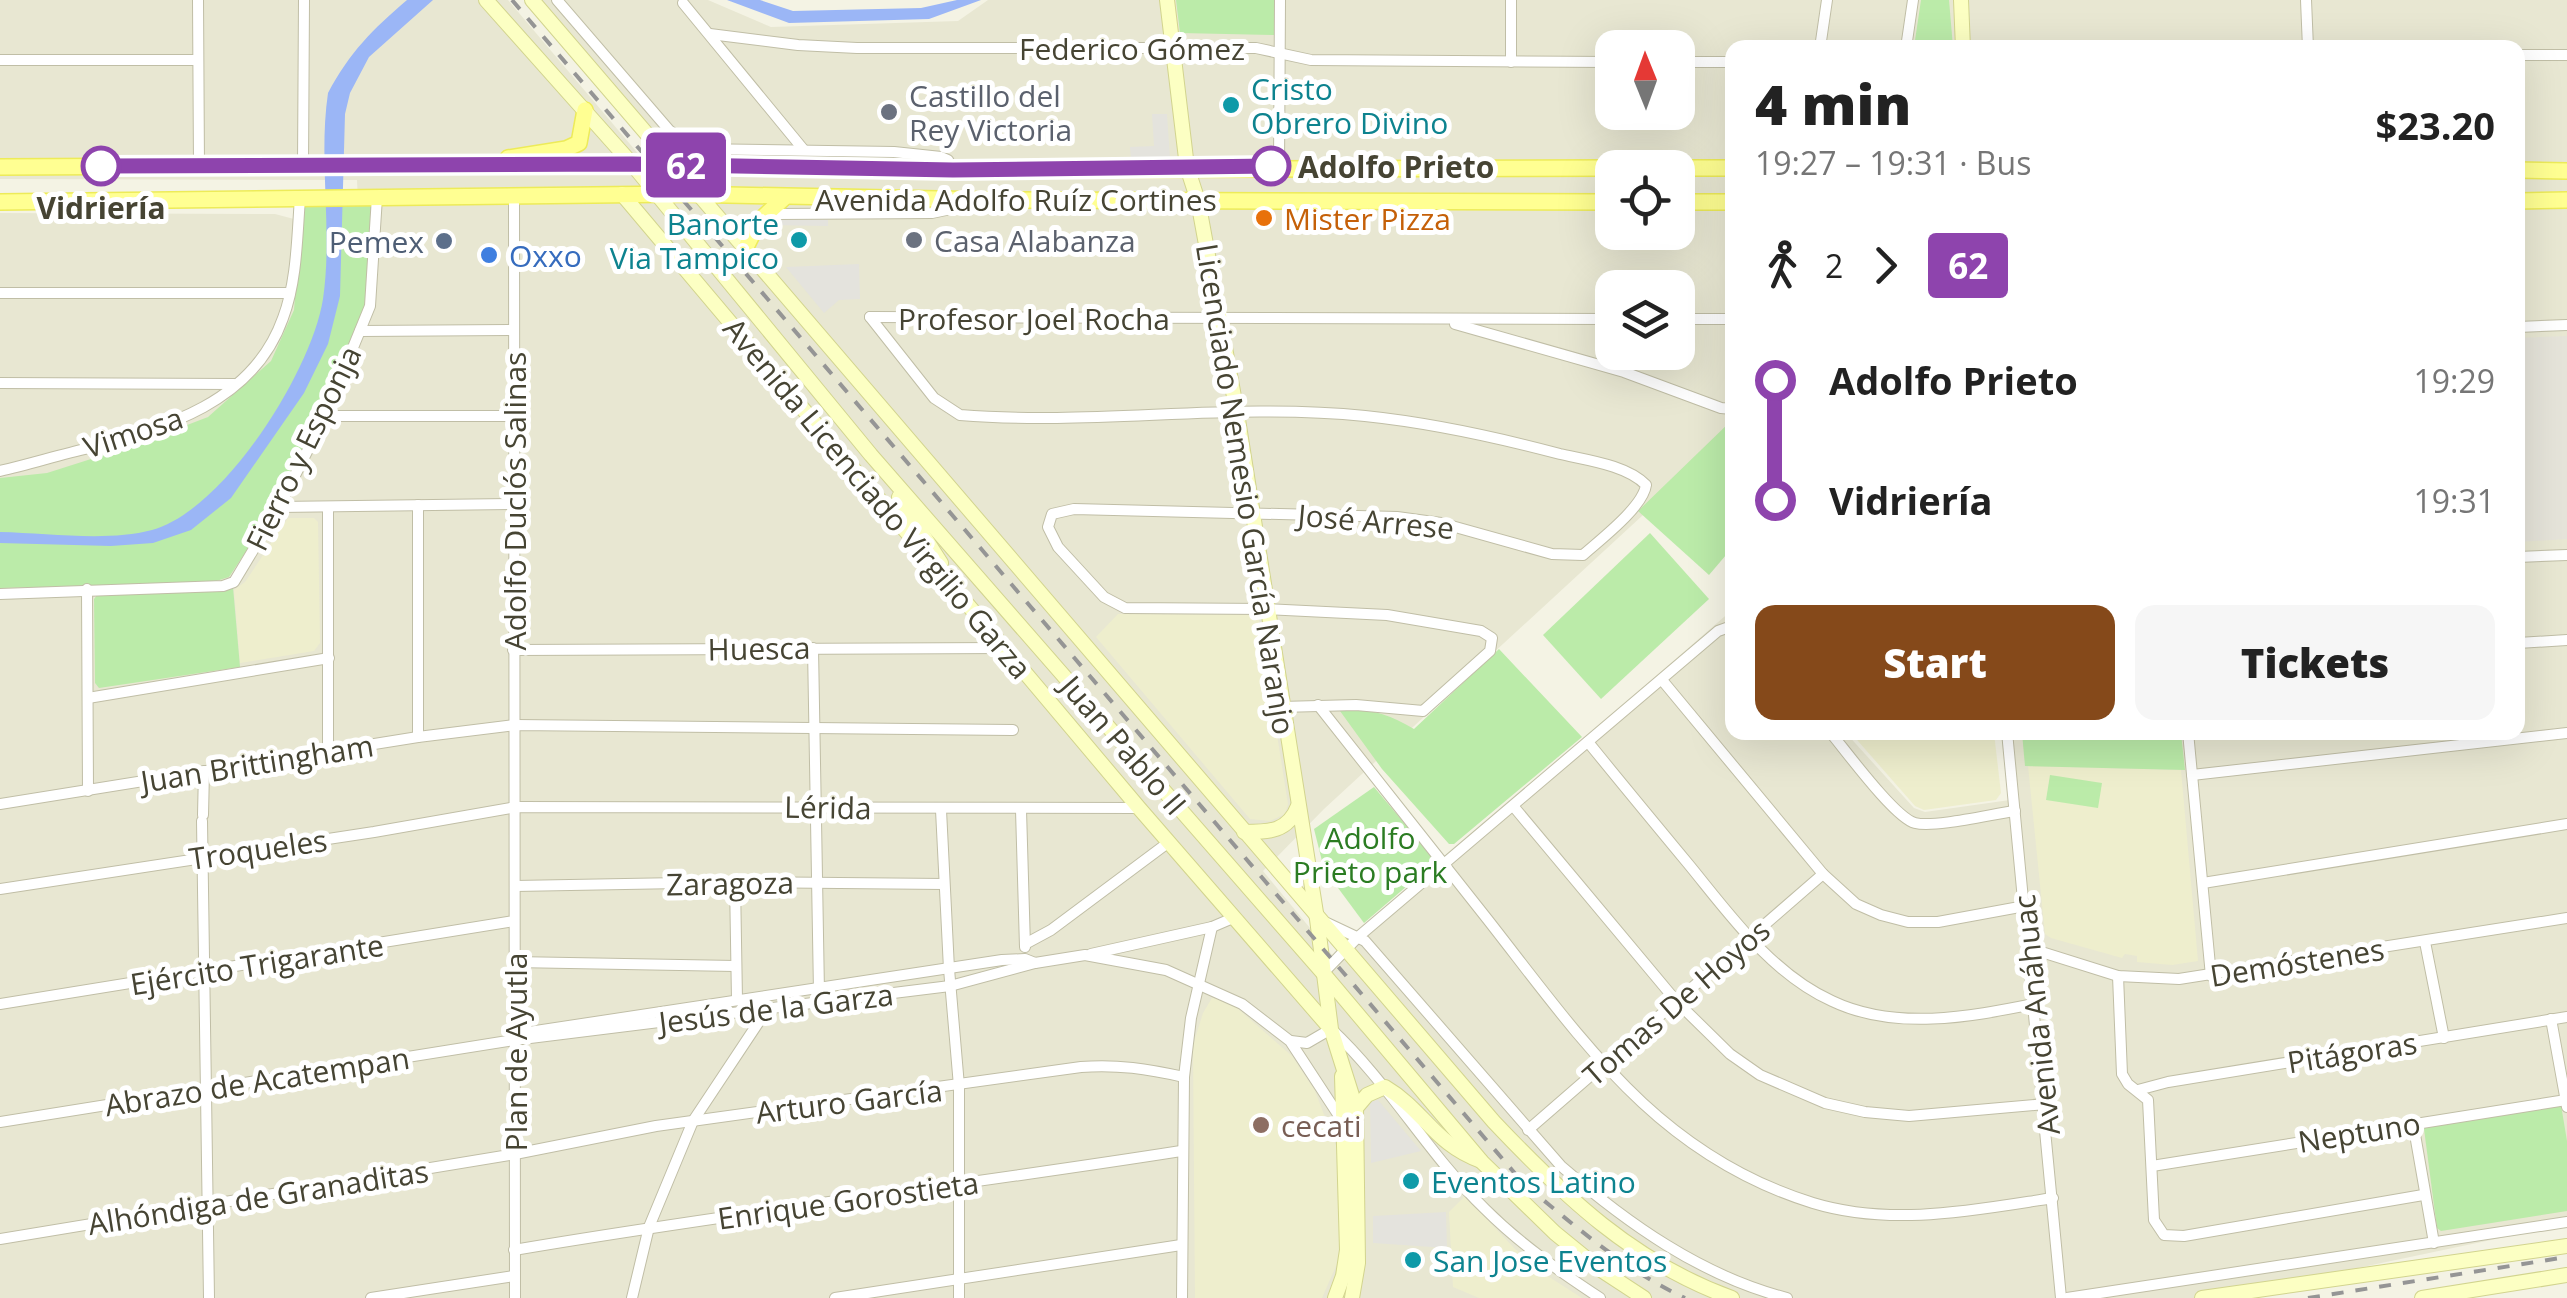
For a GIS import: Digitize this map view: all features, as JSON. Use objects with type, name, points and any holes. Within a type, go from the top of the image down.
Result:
[{"type":"main road","name":"Juan Pablo II","points":[[486,0],[632,164],[871,455],[1323,973],[1482,1162],[1554,1232],[1598,1268],[1644,1298]]},
{"type":"main road","name":"Juan Pablo II","points":[[532,0],[1494,1122],[1573,1203],[1615,1237],[1667,1269],[1732,1298]]},
{"type":"main road","name":"Licenciado Nemesio García Naranjo","points":[[1167,0],[1187,168],[1198,201],[1221,319],[1318,919],[1331,1029],[1343,1070]]},
{"type":"main road","points":[[1961,0],[1963,40]]},
{"type":"main road","points":[[450,167],[578,143],[585,110]]},
{"type":"main road","name":"Avenida Adolfo Ruíz Cortines","points":[[0,168],[632,164],[953,170],[1595,168]]},
{"type":"main road","points":[[1695,168],[1725,168]]},
{"type":"main road","points":[[2525,170],[2567,171]]},
{"type":"main road","name":"Avenida Adolfo Ruíz Cortines","points":[[0,202],[622,194],[1595,202]]},
{"type":"main road","name":"Avenida Licenciado Virgilio Garza","points":[[622,194],[1139,808],[1331,1029]]},
{"type":"main road","points":[[746,247],[768,210],[784,198]]},
{"type":"main road","points":[[2525,200],[2567,200]]},
{"type":"main road","points":[[1695,202],[1725,202]]},
{"type":"main road","points":[[748,306],[748,345]]},
{"type":"main road","points":[[871,455],[972,610]]},
{"type":"main road","points":[[1244,832],[1278,830],[1293,818],[1298,806]]},
{"type":"main road","points":[[1343,1070],[1356,1108],[1358,1262],[1352,1298]]},
{"type":"main road","points":[[1336,1298],[1347,1250],[1343,1070]]},
{"type":"main road","points":[[1356,1108],[1367,1095],[1385,1088],[1398,1095],[1454,1151],[1482,1162]]},
{"type":"main road","points":[[2537,1250],[2567,1235]]},
{"type":"main road","points":[[2202,1298],[2567,1246]]},
{"type":"main road","points":[[2422,1298],[2567,1275]]},
{"type":"street","points":[[198,0],[199,166]]},
{"type":"street","points":[[303,165],[304,0]]},
{"type":"street","points":[[557,0],[668,130],[694,148],[923,155],[948,160],[953,170]]},
{"type":"street","points":[[1278,166],[1280,0]]},
{"type":"street","points":[[1511,0],[1511,62]]},
{"type":"street","points":[[1821,40],[1827,0]]},
{"type":"street","points":[[1907,40],[1913,0]]},
{"type":"street","points":[[2306,0],[2308,40]]},
{"type":"street","points":[[684,3],[803,149]]},
{"type":"street","name":"Federico Gómez","points":[[710,34],[798,46],[858,48],[1172,48],[1279,51],[1300,60],[1595,62]]},
{"type":"street","points":[[2525,55],[2567,54]]},
{"type":"street","points":[[0,60],[198,60]]},
{"type":"street","points":[[1695,62],[1725,62]]},
{"type":"street","name":"Adolfo Duclós Salinas","points":[[514,195],[516,807]]},
{"type":"street","name":"Fierro y Esponja","points":[[0,594],[223,586],[234,582],[280,507],[360,331],[374,287],[377,197]]},
{"type":"street","name":"Vimosa","points":[[0,471],[148,433],[188,417],[236,384],[272,343],[290,293],[300,198]]},
{"type":"street","points":[[768,210],[778,214],[932,214],[989,200]]},
{"type":"street","points":[[0,294],[290,293]]},
{"type":"street","name":"Profesor Joel Rocha","points":[[1237,413],[960,415],[934,398],[870,317],[1595,320]]},
{"type":"street","points":[[1695,319],[1725,319]]},
{"type":"street","name":"Profesor Joel Rocha","points":[[1439,320],[1624,372],[1725,407]]},
{"type":"street","points":[[2525,328],[2567,325]]},
{"type":"street","points":[[360,331],[514,330]]},
{"type":"street","points":[[0,383],[236,384]]},
{"type":"street","name":"José Arrese","points":[[1237,413],[1363,416],[1475,432],[1604,465],[1646,485],[1637,503],[1583,555],[1552,554],[1441,523],[1397,518],[1074,509],[1052,514],[1048,520],[1051,537],[1058,547],[1114,604],[1126,608],[1266,608]]},
{"type":"street","points":[[324,416],[514,416]]},
{"type":"street","points":[[280,507],[513,504]]},
{"type":"street","points":[[418,505],[418,737]]},
{"type":"street","points":[[328,508],[328,751]]},
{"type":"street","points":[[2525,557],[2567,555]]},
{"type":"street","points":[[87,589],[88,790]]},
{"type":"street","points":[[1266,608],[1387,615],[1481,631],[1493,643],[1490,652],[1423,712],[1281,707]]},
{"type":"street","points":[[1323,973],[1358,937],[1725,628]]},
{"type":"street","points":[[2525,643],[2567,640]]},
{"type":"street","points":[[813,648],[819,995]]},
{"type":"street","name":"Huesca","points":[[514,650],[1004,648]]},
{"type":"street","points":[[88,698],[329,658]]},
{"type":"street","points":[[1662,680],[1823,874],[1856,904],[1908,922],[1938,922],[2025,906]]},
{"type":"street","points":[[1318,706],[1603,1066],[1672,1131],[1702,1151],[1815,1204],[1896,1215],[1946,1214],[2053,1198]]},
{"type":"street","name":"Juan Brittingham","points":[[0,804],[515,725],[1013,730]]},
{"type":"street","points":[[2525,737],[2567,732]]},
{"type":"street","points":[[1837,740],[1897,811],[1912,822],[2015,811]]},
{"type":"street","name":"Avenida Anáhuac","points":[[2009,740],[2064,1298]]},
{"type":"street","points":[[2189,740],[2211,976]]},
{"type":"street","points":[[2192,774],[2496,740]]},
{"type":"street","points":[[1588,742],[1750,939],[1800,982],[1833,1002],[1907,1019],[1943,1018],[2034,1004]]},
{"type":"street","points":[[204,771],[200,858],[208,1088],[209,1298]]},
{"type":"street","name":"Lérida","points":[[516,807],[1139,808]]},
{"type":"street","name":"Troqueles","points":[[0,889],[516,807]]},
{"type":"street","name":"Plan de Ayutla","points":[[514,1298],[516,807]]},
{"type":"street","points":[[1514,807],[1677,1002],[1730,1054],[1760,1075],[1825,1103],[1865,1112],[1909,1116],[2045,1104]]},
{"type":"street","points":[[941,810],[948,970],[959,1086],[959,1298]]},
{"type":"street","points":[[1020,810],[1028,963]]},
{"type":"street","points":[[2202,883],[2567,824]]},
{"type":"street","points":[[1025,944],[1052,930],[1170,842]]},
{"type":"street","name":"Tomas De Hoyos","points":[[1528,1130],[1823,874]]},
{"type":"street","points":[[736,882],[737,1000]]},
{"type":"street","name":"Zaragoza","points":[[515,886],[944,884]]},
{"type":"street","points":[[1086,955],[1233,918]]},
{"type":"street","name":"Demóstenes","points":[[2029,948],[2118,976],[2179,979],[2567,918]]},
{"type":"street","points":[[1318,919],[1358,937],[1528,1130],[1590,1192],[1654,1238],[1734,1280],[1787,1298]]},
{"type":"street","name":"Ejército Trigarante","points":[[0,1004],[514,921]]},
{"type":"street","points":[[1182,1298],[1184,1077],[1191,1018],[1212,926]]},
{"type":"street","points":[[2426,942],[2444,1038]]},
{"type":"street","name":"Jesús de la Garza","points":[[514,1038],[768,1008],[948,970],[1086,955],[1166,970],[1201,982],[1242,1004],[1290,1040],[1346,1126]]},
{"type":"street","points":[[514,962],[736,966]]},
{"type":"street","name":"Jesús de la Garza","points":[[514,1038],[737,1000],[950,986],[1028,963]]},
{"type":"street","points":[[2118,976],[2122,1074],[2148,1100],[2154,1220],[2164,1235],[2184,1236],[2423,1196]]},
{"type":"street","points":[[632,1298],[649,1227],[693,1121],[768,1008]]},
{"type":"street","name":"Pitágoras","points":[[2138,1090],[2567,1017]]},
{"type":"street","points":[[2551,1019],[2566,1104]]},
{"type":"street","points":[[1290,1040],[1307,1043],[1331,1029],[1483,1207],[1535,1254],[1600,1298]]},
{"type":"street","name":"Abrazo de Acatempan","points":[[0,1122],[514,1038]]},
{"type":"street","name":"Arturo García","points":[[515,1154],[693,1121],[1109,1064],[1184,1077]]},
{"type":"street","name":"Neptuno","points":[[2152,1166],[2412,1123],[2566,1104]]},
{"type":"street","points":[[2412,1123],[2434,1243]]},
{"type":"street","name":"Enrique Gorostieta","points":[[514,1250],[1181,1150]]},
{"type":"street","name":"Alhóndiga de Granaditas","points":[[0,1239],[515,1154]]},
{"type":"street","points":[[2064,1298],[2567,1222]]},
{"type":"street","points":[[835,1298],[1181,1246]]},
{"type":"street","points":[[371,1298],[514,1276]]},
{"type":"shaded area","points":[[0,0],[508,0],[657,176],[675,176],[527,0],[708,0],[771,27],[958,21],[988,0],[2567,0],[2567,1224],[2215,1298],[0,1298],[0,564],[216,543],[362,293],[357,180],[0,179]]},
{"type":"shaded area","points":[[1152,114],[1167,114],[1170,158],[1131,159],[1130,147],[1154,146]]},
{"type":"shaded area","points":[[0,213],[275,214],[309,223],[295,331],[274,378],[0,541]]},
{"type":"shaded area","points":[[828,215],[828,226],[767,225],[768,216]]},
{"type":"shaded area","points":[[859,264],[860,299],[839,300],[824,313],[786,267]]},
{"type":"shaded area","points":[[2567,336],[2567,539],[2525,542],[2525,338]]},
{"type":"shaded area","points":[[288,518],[314,518],[318,522],[320,643],[314,651],[240,663],[234,590],[245,582]]},
{"type":"shaded area","points":[[1118,614],[1258,615],[1288,804],[1285,814],[1270,821],[1250,819],[1096,637]]},
{"type":"shaded area","points":[[1857,740],[1995,740],[2001,793],[1996,800],[1924,810],[1915,806]]},
{"type":"shaded area","points":[[2028,766],[2181,770],[2198,961],[2172,965],[2137,962],[2137,956],[2125,954],[2122,958],[2045,934]]},
{"type":"shaded area","name":"cecati","points":[[1212,998],[1229,1001],[1292,1056],[1315,1091],[1341,1159],[1340,1257],[1322,1298],[1195,1298],[1193,1045]]},
{"type":"shaded area","points":[[1378,1100],[1421,1151],[1371,1163],[1370,1102]]},
{"type":"shaded area","points":[[1465,1196],[1514,1248],[1582,1298],[1479,1298],[1453,1287],[1449,1212]]},
{"type":"shaded area","points":[[1446,1212],[1447,1248],[1373,1243],[1373,1216]]},
{"type":"green space","points":[[1176,0],[1274,0],[1274,35],[1180,33]]},
{"type":"green space","points":[[1921,0],[1949,0],[1952,40],[1915,40]]},
{"type":"green space","points":[[374,204],[366,308],[321,414],[261,529],[229,577],[210,583],[0,588],[0,478],[47,473],[208,417],[271,361],[294,310],[302,205]]},
{"type":"green space","points":[[1725,427],[1725,556],[1709,575],[1638,511]]},
{"type":"green space","points":[[1650,533],[1709,599],[1601,699],[1543,635]]},
{"type":"green space","points":[[233,587],[240,667],[99,688],[95,683],[94,599],[98,594]]},
{"type":"green space","points":[[1499,649],[1582,737],[1454,844],[1449,844],[1382,769],[1340,711],[1372,711],[1414,729]]},
{"type":"green space","points":[[2023,740],[2182,740],[2185,770],[2025,766]]},
{"type":"green space","points":[[2050,775],[2102,783],[2098,808],[2046,800]]},
{"type":"green space","name":"Adolfo Prieto park","points":[[1374,787],[1436,861],[1364,923],[1324,869],[1314,829]]},
{"type":"green space","points":[[2561,1105],[2567,1141],[2567,1211],[2441,1231],[2437,1228],[2424,1129],[2427,1125]]},
{"type":"water","points":[[407,0],[433,0],[369,57],[350,93],[345,114],[340,296],[328,344],[304,393],[231,498],[191,530],[153,543],[0,543],[0,532],[97,536],[152,530],[180,517],[208,495],[261,434],[302,362],[323,299],[328,93],[363,42]]},
{"type":"water","points":[[727,0],[760,0],[793,11],[921,8],[957,0],[981,0],[929,19],[789,23]]},
{"type":"railway","points":[[512,0],[1524,1184],[1621,1261],[1685,1298]]},
{"type":"railway","points":[[2308,1298],[2567,1257]]},
{"type":"bus line","name":"62","points":[[101,166],[632,164],[953,170],[1271,166]]},
{"type":"place","name":"Cristo Obrero Divino","points":[[1231,105]]},
{"type":"place","name":"Castillo del Rey Victoria","points":[[889,112]]},
{"type":"place","name":"Vidriería","points":[[101,166]]},
{"type":"place","name":"Adolfo Prieto","points":[[1271,166]]},
{"type":"place","name":"Mister Pizza","points":[[1264,218]]},
{"type":"place","name":"Banorte Via Tampico","points":[[799,240]]},
{"type":"place","name":"Casa Alabanza","points":[[914,240]]},
{"type":"place","name":"Pemex","points":[[444,241]]},
{"type":"place","name":"Oxxo","points":[[489,255]]},
{"type":"place","name":"cecati","points":[[1261,1125]]},
{"type":"place","name":"Eventos Latino","points":[[1411,1181]]},
{"type":"place","name":"San Jose Eventos","points":[[1413,1260]]}]
